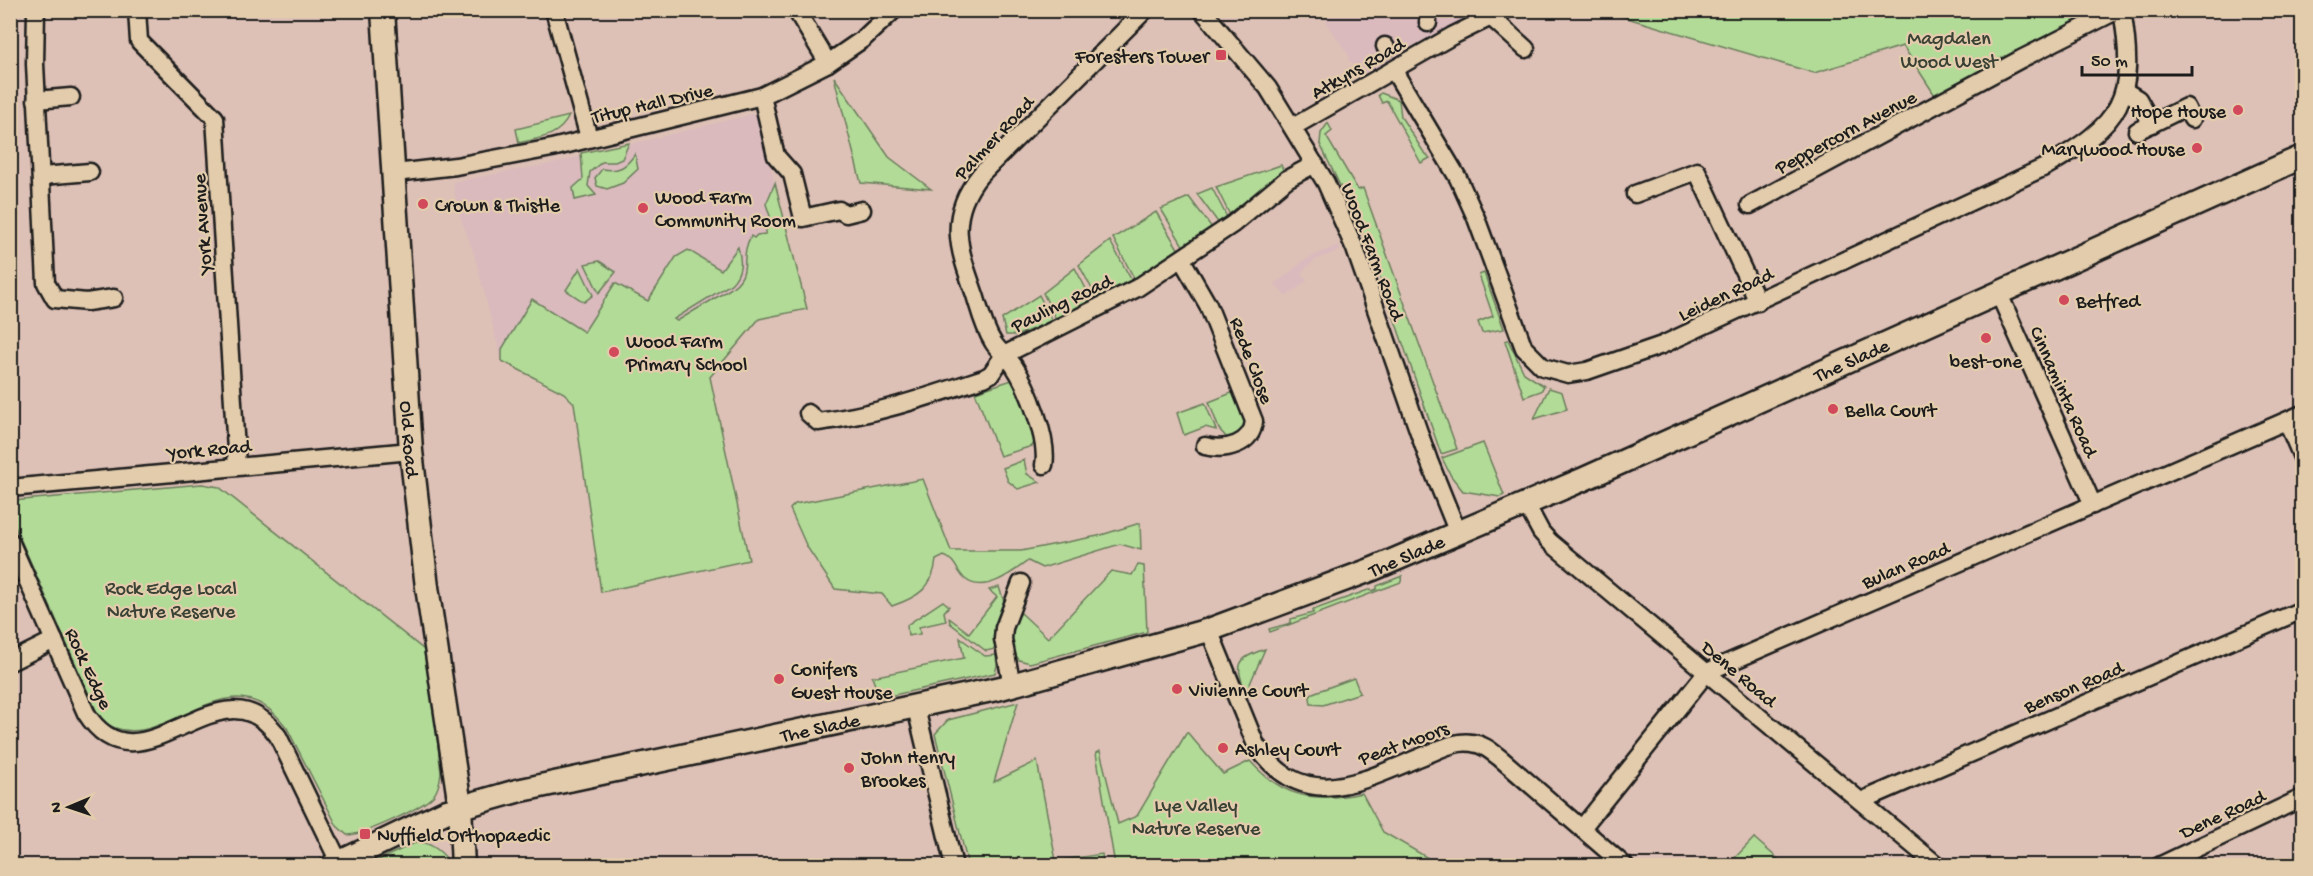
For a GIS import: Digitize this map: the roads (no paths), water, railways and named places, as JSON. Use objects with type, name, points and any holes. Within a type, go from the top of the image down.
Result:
[{"type":"main road","name":"Old Road","points":[[383,10],[411,451],[427,587],[460,806],[463,866]]},
{"type":"main road","name":"The Slade","points":[[336,864],[460,806],[517,791],[1012,686],[1209,630],[1372,569],[1526,504],[2302,157]]},
{"type":"street","points":[[36,10],[36,100],[42,176],[46,283],[55,299],[87,302],[114,298]]},
{"type":"street","name":"York Avenue","points":[[137,10],[139,41],[215,118],[237,466]]},
{"type":"street","points":[[554,10],[589,138]]},
{"type":"street","points":[[796,10],[828,63]]},
{"type":"street","name":"Titup Hall Drive","points":[[394,173],[502,158],[762,96],[828,63],[863,39],[894,10]]},
{"type":"street","name":"Palmer Road","points":[[1044,465],[1046,446],[1035,414],[1021,379],[994,344],[986,328],[960,254],[958,226],[963,201],[980,175],[1145,10]]},
{"type":"street","name":"Wood Farm Road","points":[[1202,10],[1252,67],[1315,164],[1354,249],[1429,461],[1458,533]]},
{"type":"street","name":"Leiden Road","points":[[1394,71],[1458,178],[1479,226],[1524,348],[1543,368],[1568,374],[1587,371],[1662,345],[2045,167],[2087,143],[2114,116],[2125,91],[2127,58],[2120,10]]},
{"type":"street","name":"Peppercorn Avenue","points":[[1750,205],[2021,59],[2120,10]]},
{"type":"street","points":[[1499,14],[1526,49]]},
{"type":"street","name":"Atkyns Road","points":[[1293,127],[1452,36],[1499,14]]},
{"type":"street","points":[[2125,91],[2138,99],[2145,128],[2186,107],[2192,119]]},
{"type":"street","points":[[762,96],[776,156],[792,174],[797,220],[839,210],[846,214],[862,210]]},
{"type":"street","points":[[36,100],[70,97]]},
{"type":"street","name":"Pauling Road","points":[[808,413],[819,422],[901,404],[984,378],[991,374],[1004,355],[1137,288],[1233,225],[1287,179],[1315,164]]},
{"type":"street","points":[[1635,194],[1697,171],[1758,302]]},
{"type":"street","points":[[42,176],[90,172]]},
{"type":"street","name":"Rede Close","points":[[1182,260],[1208,305],[1254,420],[1251,434],[1242,441],[1217,449],[1205,446]]},
{"type":"street","name":"Cinnaminta Road","points":[[1999,294],[2093,505]]},
{"type":"street","name":"Bulan Road","points":[[1582,828],[1707,672],[2302,414]]},
{"type":"street","points":[[2287,422],[2302,457]]},
{"type":"street","name":"York Road","points":[[10,488],[411,451]]},
{"type":"street","name":"Dene Road","points":[[1526,504],[1541,532],[1550,542],[1938,866]]},
{"type":"street","name":"Rock Edge","points":[[10,541],[86,713],[95,728],[106,737],[136,743],[153,739],[224,709],[240,709],[268,722],[278,736],[336,864]]},
{"type":"street","points":[[1012,686],[1003,639],[1004,628],[1021,584]]},
{"type":"street","name":"Benson Road","points":[[1861,801],[2302,610]]},
{"type":"street","name":"Peat Moors","points":[[1209,630],[1256,745],[1268,761],[1287,776],[1313,786],[1337,788],[1447,746],[1473,743],[1486,747],[1500,758],[1625,866]]},
{"type":"street","points":[[10,662],[54,640]]},
{"type":"street","points":[[916,708],[954,866]]},
{"type":"street","name":"Dene Road","points":[[2159,866],[2302,798]]},
{"type":"place","name":"Foresters Tower","points":[[1221,55]]},
{"type":"place","name":"Hope House","points":[[2238,110]]},
{"type":"place","name":"Marywood House","points":[[2197,148]]},
{"type":"place","name":"Crown & Thistle","points":[[423,204]]},
{"type":"place","name":"Wood Farm Community Room","points":[[643,208]]},
{"type":"place","name":"Betfred","points":[[2064,300]]},
{"type":"place","name":"best-one","points":[[1986,338]]},
{"type":"place","name":"Wood Farm Primary School","points":[[614,352]]},
{"type":"place","name":"Bella Court","points":[[1833,409]]},
{"type":"place","name":"Conifers Guest House","points":[[779,679]]},
{"type":"place","name":"Vivienne Court","points":[[1177,689]]},
{"type":"place","name":"Ashley Court","points":[[1223,748]]},
{"type":"place","name":"John Henry Brookes","points":[[849,768]]},
{"type":"place","name":"Nuffield Orthopaedic","points":[[365,834]]},
{"type":"park label","name":"Magdalen Wood West","points":[[1949,48]]},
{"type":"park label","name":"Rock Edge Local Nature Reserve","points":[[171,598]]},
{"type":"park label","name":"Lye Valley Nature Reserve","points":[[1196,816]]}]
